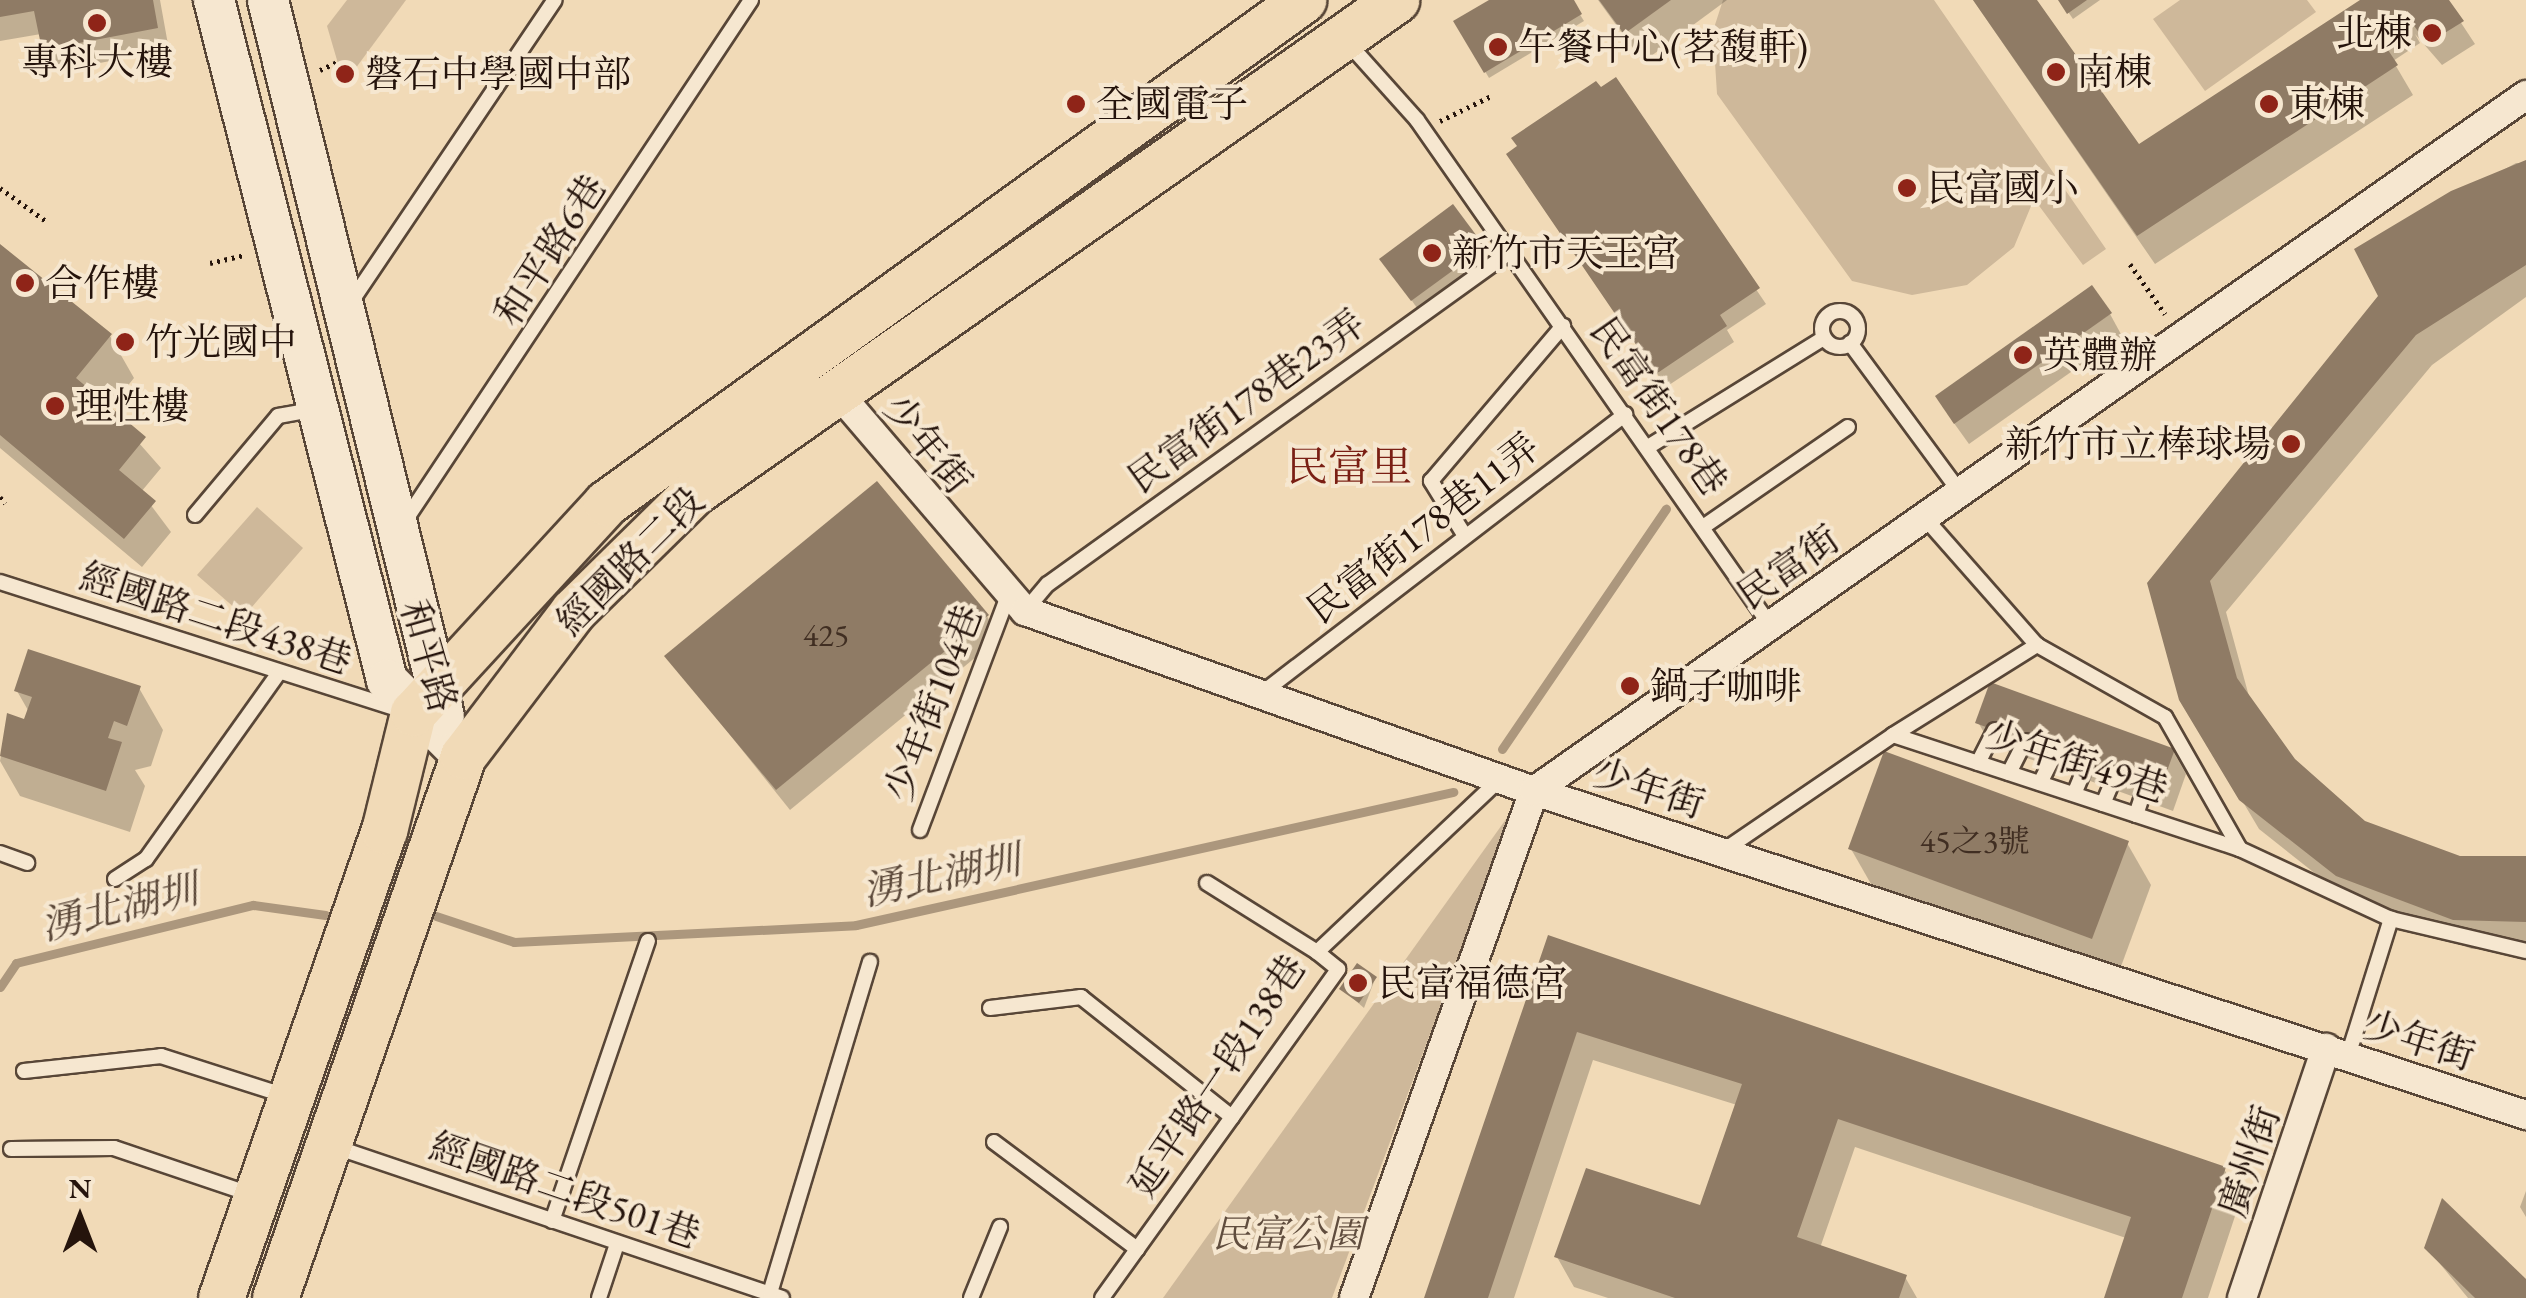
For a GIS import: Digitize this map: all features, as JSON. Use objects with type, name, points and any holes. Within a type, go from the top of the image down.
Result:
[{"type":"main road","name":"經國路二段","points":[[221,1298],[384,831],[423,702],[606,502],[1306,0]]},
{"type":"main road","name":"經國路二段","points":[[275,1298],[463,756],[574,611],[646,534],[1396,0]]},
{"type":"street","name":"和平路","points":[[214,0],[386,680],[423,702],[463,756]]},
{"type":"street","name":"和平路","points":[[268,0],[347,307],[398,532],[423,702]]},
{"type":"street","points":[[1306,0],[1344,38]]},
{"type":"street","name":"民富街","points":[[1534,790],[2526,95]]},
{"type":"street","points":[[251,148],[302,132]]},
{"type":"street","name":"少年街","points":[[838,394],[1016,605],[1534,790],[2526,1115]]},
{"type":"street","points":[[1354,1298],[1534,790]]},
{"type":"street","name":"廣州街","points":[[2242,1298],[2337,1052]]},
{"type":"lane","points":[[347,307],[555,0]]},
{"type":"lane","name":"和平路6巷","points":[[398,532],[751,0]]},
{"type":"lane","name":"民富街178巷","points":[[1344,38],[1424,130],[1770,624]]},
{"type":"lane","name":"民富街178巷23弄","points":[[1016,605],[1511,251]]},
{"type":"lane","points":[[1824,338],[1824,320],[1845,311],[1857,324],[1850,343]]},
{"type":"lane","points":[[1466,536],[1430,480],[1563,326]]},
{"type":"lane","points":[[1648,447],[1824,338],[1850,343],[1960,492]]},
{"type":"lane","points":[[196,515],[278,416],[316,409]]},
{"type":"lane","name":"民富街178巷11弄","points":[[1262,693],[1625,414]]},
{"type":"lane","points":[[1702,526],[1848,427]]},
{"type":"lane","points":[[1924,518],[2037,645],[2165,717],[2240,850]]},
{"type":"lane","name":"經國路二段438巷","points":[[0,582],[278,674],[423,702]]},
{"type":"lane","name":"少年街104巷","points":[[920,830],[1016,605]]},
{"type":"lane","name":"少年街49巷","points":[[1723,851],[1893,735],[2037,645]]},
{"type":"lane","points":[[115,879],[146,858],[278,674]]},
{"type":"lane","points":[[1978,763],[1995,730]]},
{"type":"lane","name":"少年街49巷","points":[[1893,735],[2240,850],[2391,919],[2526,951]]},
{"type":"lane","points":[[2009,773],[2025,741]]},
{"type":"lane","points":[[2040,784],[2056,752]]},
{"type":"lane","points":[[2074,794],[2087,763]]},
{"type":"lane","points":[[2103,804],[2116,774]]},
{"type":"lane","name":"延平路一段138巷","points":[[1102,1298],[1338,970],[1317,952],[1500,778]]},
{"type":"lane","points":[[2136,815],[2146,785]]},
{"type":"lane","points":[[0,853],[27,863]]},
{"type":"lane","points":[[1207,884],[1317,952]]},
{"type":"lane","points":[[2337,1052],[2391,919]]},
{"type":"lane","points":[[552,1221],[648,941]]},
{"type":"lane","points":[[776,1295],[870,962]]},
{"type":"lane","points":[[990,1008],[1081,997],[1232,1117]]},
{"type":"lane","points":[[24,1071],[161,1056],[290,1098]]},
{"type":"lane","points":[[994,1142],[1137,1249]]},
{"type":"lane","name":"經國路二段501巷","points":[[326,1144],[776,1295]]},
{"type":"lane","points":[[11,1149],[114,1148],[254,1196]]},
{"type":"lane","points":[[970,1298],[1000,1227]]},
{"type":"lane","points":[[598,1298],[617,1244]]},
{"type":"path","points":[[1424,130],[1491,96]]},
{"type":"path","points":[[0,188],[46,221]]},
{"type":"path","points":[[2130,264],[2182,337]]},
{"type":"green space","points":[[347,0],[406,0],[344,84],[327,26]]},
{"type":"green space","points":[[1723,0],[1934,0],[2106,249],[2083,265],[2034,199],[2014,247],[1967,285],[1912,295],[1852,281],[1717,94],[1713,31]]},
{"type":"green space","points":[[2180,0],[2307,0],[2316,12],[2205,91],[2153,19]]},
{"type":"green space","points":[[257,507],[303,548],[244,616],[197,575]]},
{"type":"green space","name":"民富公園","points":[[1514,808],[1332,1298],[1163,1298]]},
{"type":"building","name":"專科大樓","points":[[0,0],[153,0],[158,28],[42,50],[34,11],[0,17]]},
{"type":"building","name":"午餐中心(茗馥軒)","points":[[1489,0],[1574,0],[1582,14],[1484,73],[1453,21]]},
{"type":"building","points":[[1599,0],[1671,0],[1624,34]]},
{"type":"building","points":[[1973,0],[2037,0],[2139,144],[2360,0],[2449,0],[2464,21],[2427,44],[2405,13],[2376,32],[2398,65],[2137,236]]},
{"type":"building","points":[[2058,0],[2087,0],[2067,14]]},
{"type":"building","points":[[1616,77],[1760,288],[1720,315],[1727,326],[1656,374],[1506,154],[1517,146],[1511,138],[1596,81],[1601,87]]},
{"type":"building","name":"新竹市立棒球場","points":[[2526,160],[2526,265],[2416,335],[2210,581],[2237,678],[2295,759],[2365,821],[2460,856],[2526,856],[2526,922],[2453,920],[2336,876],[2239,800],[2179,700],[2147,583],[2378,296],[2354,249],[2451,191]]},
{"type":"building","name":"新竹市天王宮","points":[[1453,204],[1485,247],[1411,301],[1379,259]]},
{"type":"building","name":"理性樓","points":[[0,244],[112,334],[76,378],[146,437],[119,470],[156,501],[124,539],[0,435]]},
{"type":"building","name":"英體辦","points":[[2092,285],[2112,313],[1954,424],[1935,396]]},
{"type":"building","points":[[877,481],[989,615],[776,790],[664,656]]},
{"type":"building","points":[[28,649],[141,686],[127,726],[114,721],[108,738],[122,742],[106,791],[0,756],[7,713],[24,719],[32,697],[14,691]]},
{"type":"building","points":[[1990,682],[2175,749],[2160,790],[1975,723]]},
{"type":"building","points":[[1884,751],[2129,841],[2092,939],[1848,849]]},
{"type":"building","points":[[1548,935],[2226,1167],[2182,1298],[2104,1298],[2131,1217],[1838,1119],[1797,1237],[1907,1275],[1899,1298],[1675,1298],[1554,1257],[1586,1168],[1700,1205],[1742,1084],[1577,1032],[1488,1298],[1424,1298]]},
{"type":"building","name":"民富福德宮","points":[[1357,963],[1377,977],[1359,1003],[1339,989]]},
{"type":"building","points":[[2442,1198],[2526,1279],[2526,1298],[2475,1298],[2424,1248]]},
{"type":"waterway","name":"湧北湖圳","points":[[1502,749],[1666,509]]},
{"type":"waterway","name":"湧北湖圳","points":[[436,916],[514,942],[856,925],[1453,792]]},
{"type":"waterway","name":"湧北湖圳","points":[[0,987],[16,963],[253,905],[325,915]]},
{"type":"place","name":"專科大樓","points":[[97,23]]},
{"type":"place","name":"北棟","points":[[2432,33]]},
{"type":"place","name":"午餐中心(茗馥軒)","points":[[1498,47]]},
{"type":"place","name":"南棟","points":[[2056,72]]},
{"type":"place","name":"磐石中學國中部","points":[[345,74]]},
{"type":"place","name":"全國電子","points":[[1076,104]]},
{"type":"place","name":"東棟","points":[[2269,104]]},
{"type":"place","name":"民富國小","points":[[1907,188]]},
{"type":"place","name":"新竹市天王宮","points":[[1432,253]]},
{"type":"place","name":"合作樓","points":[[25,283]]},
{"type":"place","name":"竹光國中","points":[[125,342]]},
{"type":"place","name":"英體辦","points":[[2023,355]]},
{"type":"place","name":"理性樓","points":[[55,406]]},
{"type":"place","name":"新竹市立棒球場","points":[[2291,444]]},
{"type":"place","name":"鍋子咖啡","points":[[1630,686]]},
{"type":"place","name":"民富福德宮","points":[[1358,983]]},
{"type":"district","name":"民富里","points":[[1349,467]]}]
